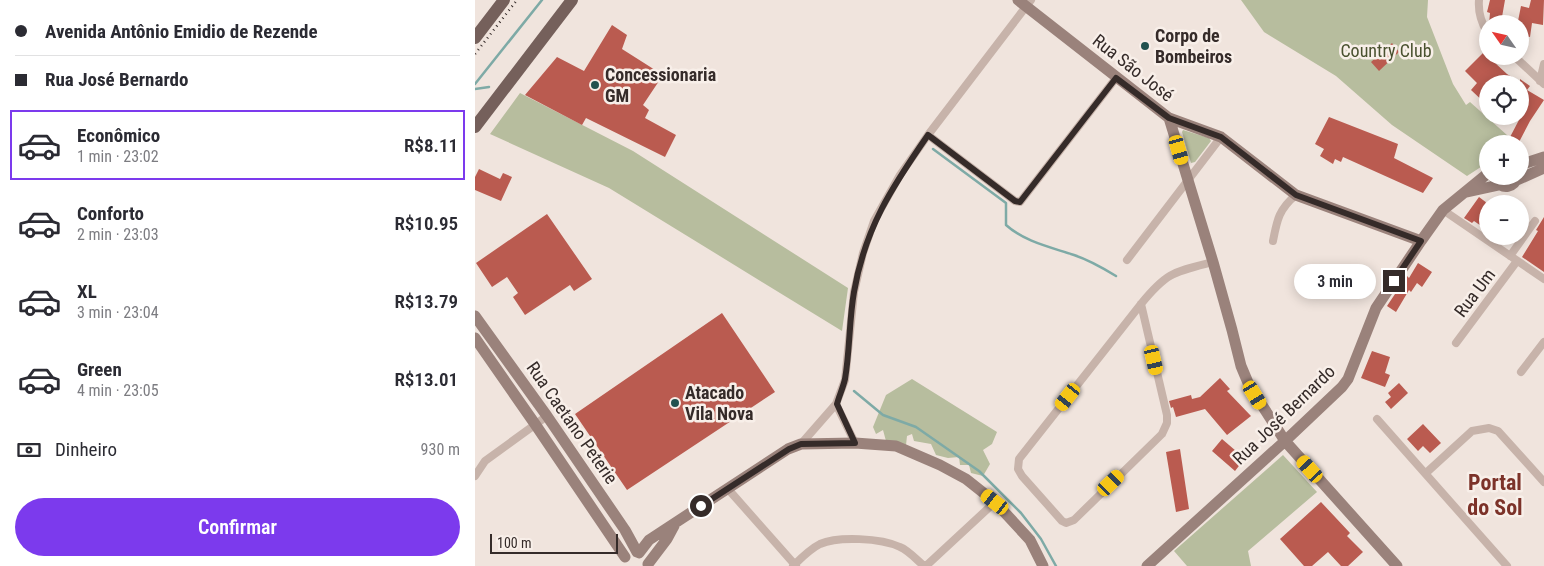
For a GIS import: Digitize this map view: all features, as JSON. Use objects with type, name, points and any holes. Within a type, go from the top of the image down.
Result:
[{"type":"main road","points":[[475,38],[505,0]]},
{"type":"main road","points":[[475,127],[572,0]]},
{"type":"street","points":[[1479,0],[1479,15]]},
{"type":"street","points":[[801,444],[837,404],[845,380],[853,292],[863,253],[878,214],[900,175],[1025,2]]},
{"type":"street","name":"Rua São José","points":[[1025,2],[1116,78],[1169,118],[1221,137],[1296,195],[1421,241]]},
{"type":"street","points":[[1542,83],[1544,64]]},
{"type":"street","points":[[1523,65],[1542,83]]},
{"type":"street","points":[[928,135],[1015,201],[1020,202],[1116,78]]},
{"type":"street","points":[[1169,118],[1213,262],[1241,366],[1249,385],[1285,441],[1397,566]]},
{"type":"street","points":[[1127,260],[1221,137]]},
{"type":"street","points":[[1529,162],[1544,156]]},
{"type":"street","name":"Rua José Bernardo","points":[[1529,174],[1544,168]]},
{"type":"street","name":"Rua José Bernardo","points":[[1147,566],[1285,441],[1348,379],[1376,308],[1443,210],[1479,181]]},
{"type":"street","name":"Rua José Bernardo","points":[[1465,192],[1485,185]]},
{"type":"street","points":[[1273,241],[1278,216],[1285,204],[1296,195]]},
{"type":"street","points":[[1443,210],[1544,279]]},
{"type":"street","name":"Rua Um","points":[[1510,256],[1535,221]]},
{"type":"street","name":"Rua Um","points":[[1456,343],[1517,261]]},
{"type":"street","points":[[1141,304],[1167,415],[1166,428],[1074,520],[1066,523],[1062,522],[1017,469],[1019,458],[1141,304],[1154,288],[1167,277],[1179,271],[1213,262]]},
{"type":"street","name":"Rua Caetano Peterie","points":[[475,316],[547,416],[625,530],[638,553],[646,558],[648,565]]},
{"type":"street","name":"Rua Caetano Peterie","points":[[475,338],[535,424],[623,562]]},
{"type":"street","points":[[1521,372],[1544,342]]},
{"type":"street","points":[[837,404],[855,443]]},
{"type":"street","points":[[475,476],[485,461],[547,416]]},
{"type":"street","points":[[1377,419],[1507,566]]},
{"type":"street","points":[[1425,473],[1472,431],[1489,428],[1498,431],[1544,482]]},
{"type":"street","points":[[623,562],[628,554],[638,553],[649,540],[789,449],[801,444],[855,443],[896,446],[940,465],[966,479],[995,502],[1029,540],[1043,566]]},
{"type":"street","points":[[728,489],[795,565],[818,545],[829,541],[848,539],[874,540],[901,547],[925,566],[995,502]]},
{"type":"street","points":[[648,565],[667,539],[675,524]]},
{"type":"green space","name":"Country Club","points":[[1241,0],[1428,0],[1427,17],[1453,84],[1466,105],[1470,102],[1479,110],[1479,125],[1496,125],[1507,135],[1479,135],[1479,168],[1467,176],[1392,125],[1336,76],[1264,32]]},
{"type":"green space","points":[[520,93],[633,151],[848,288],[842,331],[609,188],[490,134]]},
{"type":"green space","points":[[1183,130],[1209,138],[1211,141],[1195,162],[1191,163]]},
{"type":"green space","points":[[912,379],[997,432],[992,444],[983,450],[990,464],[983,476],[971,473],[969,465],[960,465],[959,457],[948,458],[936,455],[931,444],[914,441],[912,434],[907,436],[906,445],[886,441],[883,430],[876,434],[873,427],[886,395]]},
{"type":"green space","points":[[1283,455],[1317,492],[1248,551],[1251,566],[1187,566],[1174,551]]},
{"type":"building","points":[[1490,0],[1505,0],[1502,15],[1490,15],[1490,13],[1487,12]]},
{"type":"building","points":[[1531,0],[1544,0],[1543,25],[1532,23],[1530,37],[1529,15],[1519,15],[1521,6],[1529,8]]},
{"type":"building","name":"Concessionaria GM","points":[[612,25],[627,35],[622,49],[663,75],[643,105],[649,110],[645,118],[676,135],[665,157],[586,118],[582,125],[525,95],[557,57],[584,71]]},
{"type":"building","points":[[1392,43],[1399,52],[1379,71],[1371,62]]},
{"type":"building","points":[[1479,57],[1479,65],[1497,65],[1509,75],[1479,75],[1479,98],[1471,90],[1477,83],[1465,71]]},
{"type":"building","points":[[1529,91],[1544,100],[1529,123]]},
{"type":"building","points":[[1329,117],[1398,144],[1394,158],[1433,178],[1423,193],[1343,157],[1341,162],[1335,159],[1333,164],[1320,156],[1324,149],[1315,144]]},
{"type":"building","points":[[1516,125],[1528,125],[1523,135],[1511,135]]},
{"type":"building","points":[[479,169],[500,179],[503,173],[512,177],[501,201],[475,190],[475,177]]},
{"type":"building","points":[[1479,197],[1479,224],[1464,218]]},
{"type":"building","points":[[547,214],[592,279],[574,291],[570,285],[525,315],[513,297],[518,293],[507,277],[492,287],[476,263]]},
{"type":"building","points":[[1544,217],[1544,272],[1522,257]]},
{"type":"building","points":[[1418,263],[1432,272],[1422,287],[1417,283],[1411,292],[1409,290],[1396,312],[1387,306]]},
{"type":"building","name":"Atacado Vila Nova","points":[[722,313],[775,392],[627,490],[575,414]]},
{"type":"building","points":[[1372,351],[1390,357],[1385,373],[1390,375],[1385,387],[1361,378]]},
{"type":"building","points":[[1220,378],[1230,389],[1227,391],[1251,416],[1227,435],[1205,409],[1176,417],[1169,401],[1191,395],[1192,399],[1200,397]]},
{"type":"building","points":[[1399,383],[1408,393],[1391,409],[1385,402],[1391,397],[1388,393]]},
{"type":"building","points":[[1423,424],[1441,443],[1430,453],[1423,446],[1418,451],[1407,439]]},
{"type":"building","points":[[1222,439],[1236,451],[1233,454],[1242,462],[1235,471],[1212,451]]},
{"type":"building","points":[[1180,449],[1189,509],[1176,512],[1166,452]]},
{"type":"building","points":[[1321,502],[1350,533],[1347,536],[1363,552],[1348,566],[1341,566],[1328,552],[1312,566],[1304,566],[1280,539]]},
{"type":"waterway","points":[[475,84],[542,0]]},
{"type":"waterway","points":[[475,89],[489,87]]},
{"type":"waterway","points":[[933,149],[1006,203],[1006,225],[1013,231],[1038,243],[1085,259],[1116,276]]},
{"type":"waterway","points":[[854,391],[883,415],[916,427],[979,471],[1021,513],[1041,539],[1056,566]]},
{"type":"railway","points":[[475,54],[517,0]]},
{"type":"place","name":"Corpo de Bombeiros","points":[[1145,46]]},
{"type":"place","name":"Concessionaria GM","points":[[595,85]]},
{"type":"place","name":"Atacado Vila Nova","points":[[675,403]]},
{"type":"district","name":"Portal do Sol","points":[[1495,494]]},
{"type":"route","points":[[701,506],[789,449],[801,444],[855,443],[837,404],[845,380],[853,292],[874,221],[900,175],[928,135],[1015,201],[1020,202],[1116,78],[1169,118],[1221,137],[1296,195],[1421,241],[1394,281]]}]
